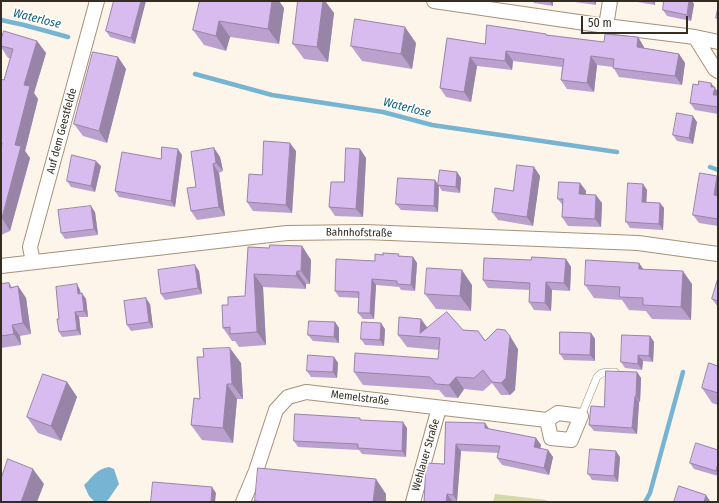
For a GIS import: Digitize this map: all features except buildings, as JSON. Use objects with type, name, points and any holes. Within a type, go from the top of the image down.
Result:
[{"type":"street","name":"Auf dem Geestfelde","points":[[32,262],[30,247],[97,1]]},
{"type":"street","points":[[434,1],[606,26],[695,37],[718,42]]},
{"type":"street","points":[[606,26],[610,1]]},
{"type":"street","points":[[695,37],[715,69],[718,71]]},
{"type":"street","name":"Bahnhofstraße","points":[[1,266],[287,233],[365,232],[638,243],[718,254]]},
{"type":"street","name":"Memelstraße","points":[[243,502],[256,472],[276,410],[288,397],[306,392],[547,420],[558,413],[581,416]]},
{"type":"street","name":"Wehlauer Straße","points":[[414,502],[439,408]]},
{"type":"street","points":[[547,420],[551,438],[571,440],[581,416]]},
{"type":"lane","points":[[581,416],[600,374],[607,372],[620,372]]},
{"type":"green space","points":[[495,494],[547,500],[545,502],[493,502]]},
{"type":"water","points":[[109,467],[114,469],[119,484],[108,500],[105,502],[94,501],[89,496],[84,485],[98,471]]},
{"type":"waterway","name":"Waterlose","points":[[1,20],[68,37]]},
{"type":"waterway","name":"Waterlose","points":[[195,74],[272,95],[383,112],[432,125],[617,152]]},
{"type":"waterway","points":[[710,167],[718,170]]},
{"type":"waterway","points":[[645,502],[650,493],[683,372]]}]
